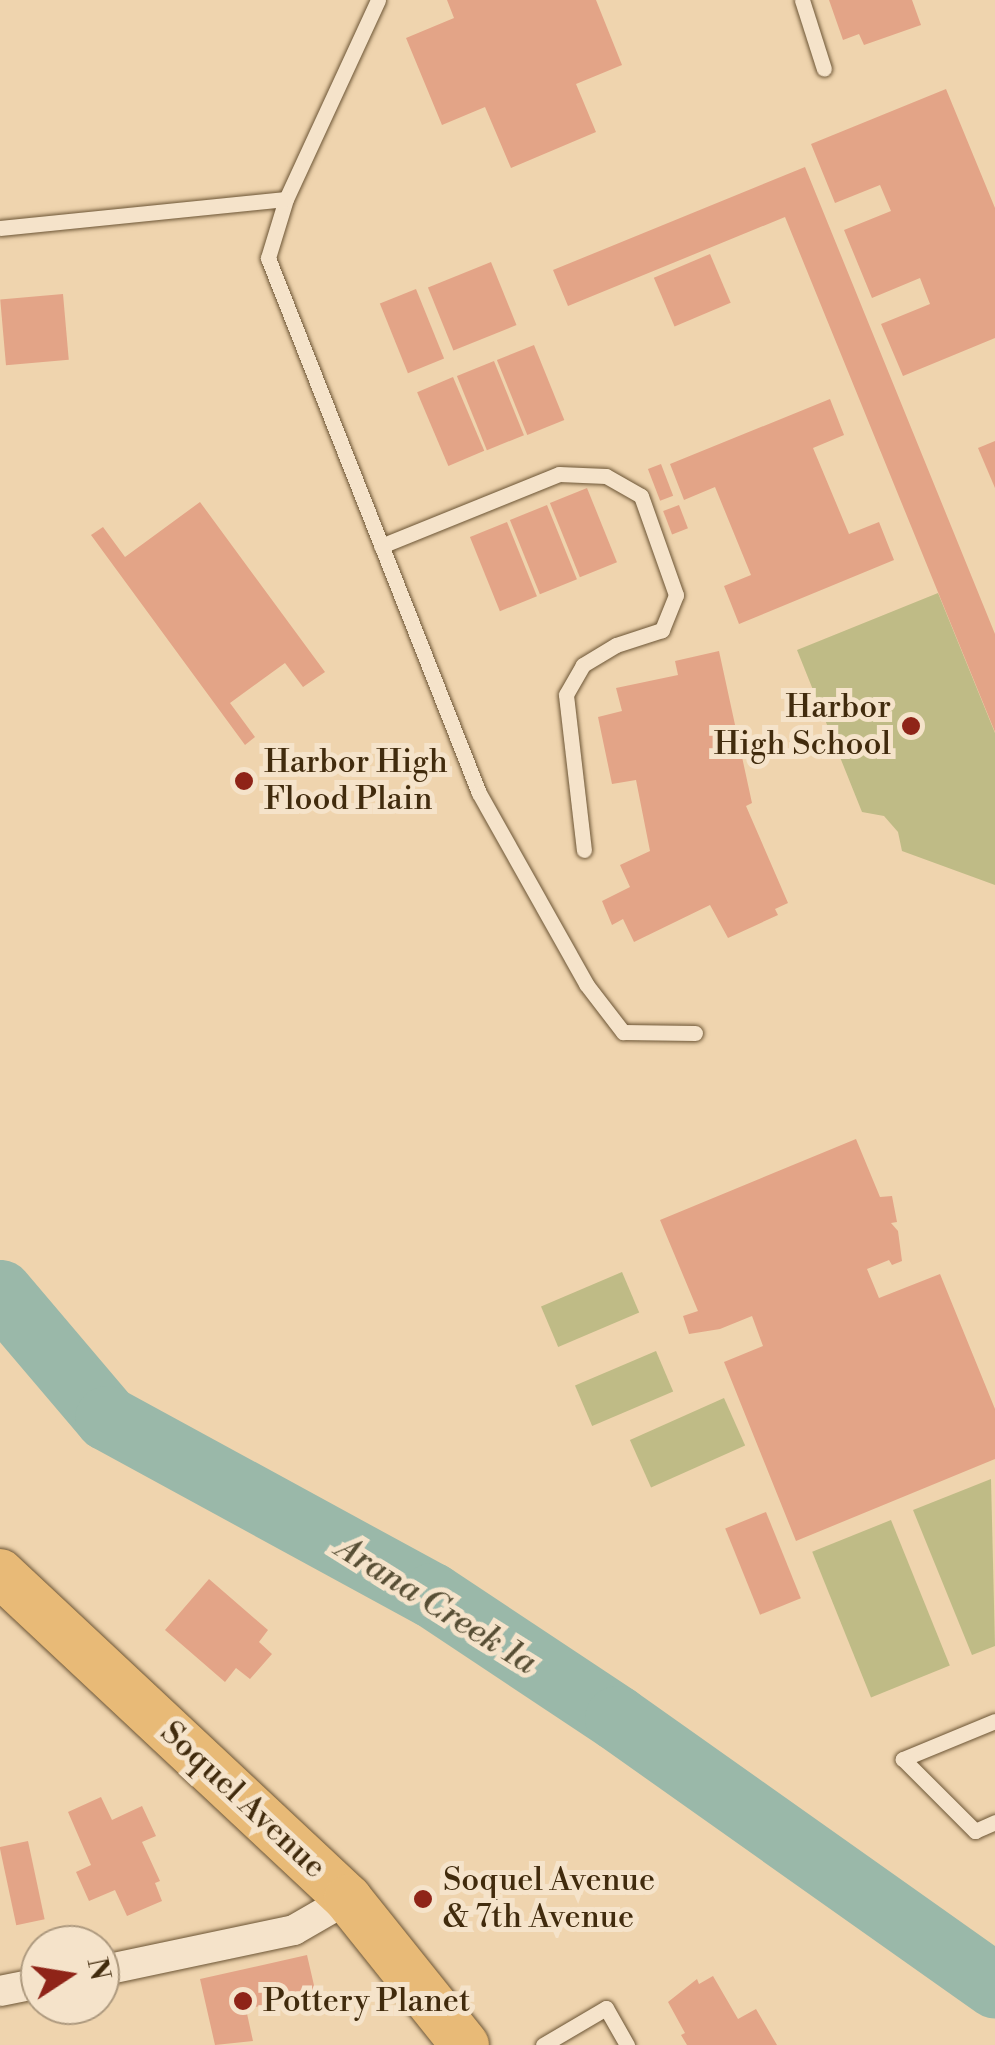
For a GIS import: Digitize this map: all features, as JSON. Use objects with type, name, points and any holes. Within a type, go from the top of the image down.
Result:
[{"type":"main road","name":"Soquel Avenue","points":[[0,1573],[348,1899],[465,2045]]},
{"type":"street","points":[[120,1966],[294,1930],[348,1899]]},
{"type":"lane","points":[[378,0],[286,199],[268,258],[479,794],[586,984],[624,1032],[695,1033]]},
{"type":"lane","points":[[802,0],[824,69]]},
{"type":"lane","points":[[0,228],[286,199]]},
{"type":"lane","points":[[381,546],[559,474],[606,476],[641,496],[676,595],[662,630],[616,645],[583,665],[566,696],[584,850]]},
{"type":"lane","points":[[995,1721],[903,1759],[974,1830],[995,1822]]},
{"type":"lane","points":[[543,2045],[606,2008],[627,2045]]},
{"type":"shaded area","points":[[938,593],[995,733],[995,885],[902,851],[898,832],[884,816],[862,812],[797,650]]},
{"type":"shaded area","points":[[622,1272],[639,1313],[558,1347],[541,1306]]},
{"type":"shaded area","points":[[656,1351],[673,1392],[592,1426],[575,1385]]},
{"type":"shaded area","points":[[724,1398],[745,1446],[651,1487],[630,1440]]},
{"type":"shaded area","points":[[991,1479],[995,1646],[972,1655],[913,1510]]},
{"type":"shaded area","points":[[891,1520],[950,1666],[871,1697],[812,1552]]},
{"type":"building","points":[[447,0],[596,0],[622,65],[576,84],[596,132],[511,168],[485,107],[442,125],[406,38],[454,18]]},
{"type":"building","points":[[829,0],[912,0],[921,25],[864,45],[859,34],[843,40]]},
{"type":"building","points":[[946,89],[995,208],[995,338],[903,376],[881,324],[930,304],[920,278],[872,298],[844,230],[891,211],[880,185],[835,203],[811,144]]},
{"type":"building","points":[[805,167],[995,634],[995,732],[785,217],[568,306],[553,270]]},
{"type":"building","points":[[710,254],[731,303],[675,327],[654,278]]},
{"type":"building","points":[[491,262],[516,325],[453,351],[428,287]]},
{"type":"building","points":[[416,289],[444,359],[408,373],[380,304]]},
{"type":"building","points":[[63,294],[69,360],[6,365],[0,299]]},
{"type":"building","points":[[534,345],[564,420],[527,435],[497,360]]},
{"type":"building","points":[[494,361],[524,435],[487,450],[457,376]]},
{"type":"building","points":[[453,377],[484,451],[448,466],[417,392]]},
{"type":"building","points":[[830,399],[844,435],[813,448],[849,534],[879,522],[894,560],[739,624],[724,586],[751,575],[715,487],[684,500],[670,464]]},
{"type":"building","points":[[995,441],[995,488],[978,448]]},
{"type":"building","points":[[661,464],[673,496],[660,501],[648,469]]},
{"type":"building","points":[[587,488],[617,562],[580,577],[550,503]]},
{"type":"building","points":[[200,502],[325,672],[303,687],[285,663],[230,703],[255,737],[245,745],[91,535],[103,527],[125,557]]},
{"type":"building","points":[[547,505],[577,579],[540,594],[510,520]]},
{"type":"building","points":[[679,505],[688,528],[672,534],[663,511]]},
{"type":"building","points":[[507,522],[537,596],[500,611],[470,537]]},
{"type":"building","points":[[719,651],[752,803],[746,806],[788,903],[775,909],[778,915],[728,938],[710,905],[634,942],[623,919],[612,925],[602,901],[630,887],[620,865],[650,851],[636,780],[612,784],[598,717],[622,711],[616,688],[678,675],[675,661]]},
{"type":"building","points":[[856,1139],[880,1197],[892,1196],[897,1222],[891,1223],[898,1231],[902,1261],[892,1265],[889,1260],[867,1269],[879,1298],[940,1274],[995,1409],[995,1459],[796,1541],[724,1362],[763,1346],[752,1316],[720,1329],[689,1334],[683,1316],[698,1311],[660,1220]]},
{"type":"building","points":[[766,1512],[801,1598],[760,1615],[725,1528]]},
{"type":"building","points":[[209,1579],[268,1630],[259,1642],[272,1654],[250,1679],[236,1668],[225,1682],[165,1630]]},
{"type":"building","points":[[101,1797],[112,1820],[142,1806],[156,1836],[142,1842],[160,1881],[155,1883],[162,1901],[127,1916],[115,1890],[89,1901],[76,1872],[91,1865],[68,1812]]},
{"type":"building","points":[[28,1841],[45,1919],[16,1925],[0,1847]]},
{"type":"building","name":"Pottery Planet","points":[[307,1955],[316,1994],[246,2009],[253,2041],[215,2045],[200,1979]]},
{"type":"building","points":[[713,1976],[738,2019],[756,2009],[777,2045],[687,2045],[681,2035],[685,2033],[668,2002],[697,1979],[699,1984]]},
{"type":"waterway","name":"Arana Creek 1a","points":[[0,1292],[107,1418],[432,1595],[617,1718],[995,1986]]},
{"type":"place","name":"Harbor High School","points":[[911,726]]},
{"type":"place","name":"Harbor High Flood Plain","points":[[244,781]]},
{"type":"place","name":"Soquel Avenue & 7th Avenue","points":[[423,1899]]},
{"type":"place","name":"Pottery Planet","points":[[243,2001]]}]
